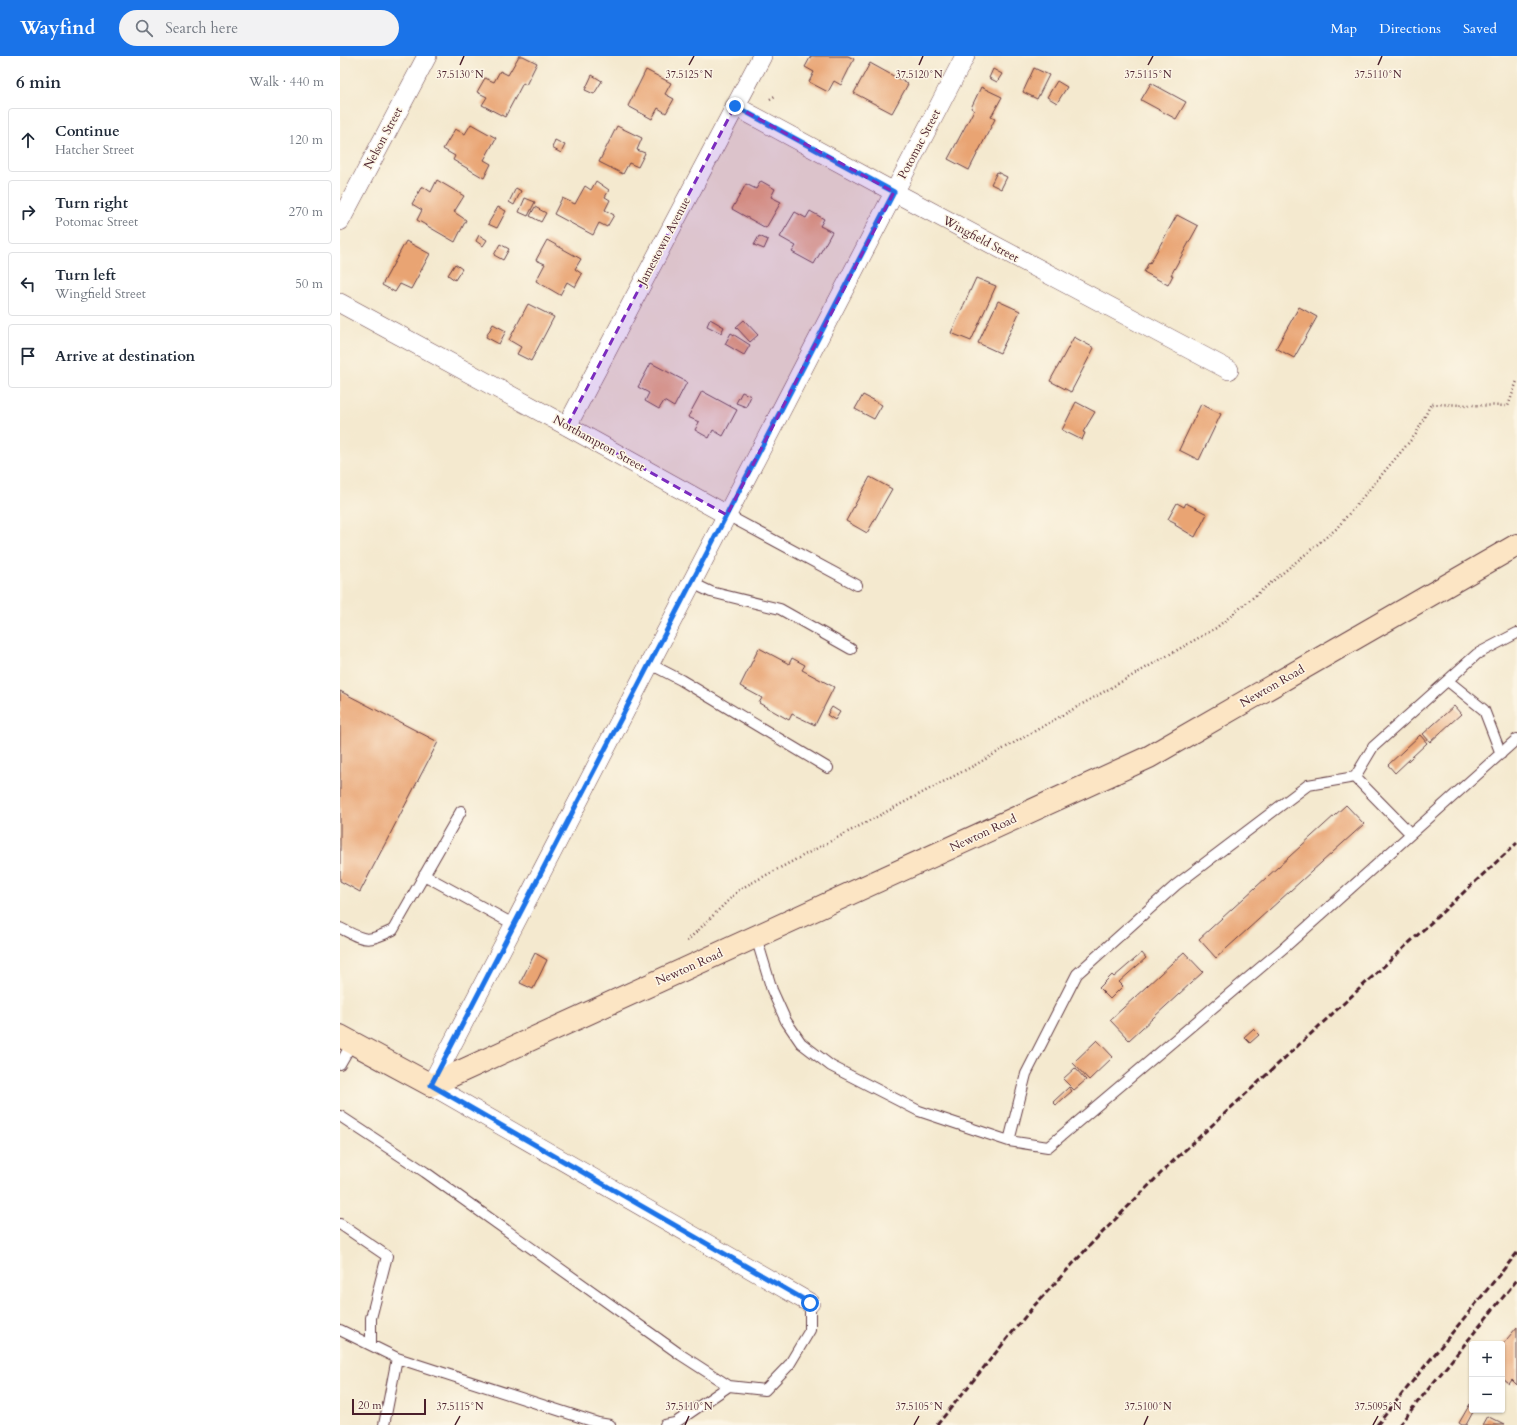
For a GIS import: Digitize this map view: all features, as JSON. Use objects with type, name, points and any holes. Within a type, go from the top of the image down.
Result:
[{"type":"street","name":"Nelson Street","points":[[340,221],[427,56]]},
{"type":"street","name":"Jamestown Avenue","points":[[567,426],[762,56]]},
{"type":"street","name":"Potomac Street","points":[[431,1085],[965,56]]},
{"type":"street","name":"Wingfield Street","points":[[735,106],[1229,370]]},
{"type":"street","name":"Northampton Street","points":[[340,303],[727,515]]},
{"type":"street","name":"Newton Road","points":[[431,1085],[1150,757],[1517,545]]},
{"type":"street","points":[[346,1040],[431,1085],[810,1303]]},
{"type":"lane","name":"Northampton Street","points":[[727,515],[857,584]]},
{"type":"lane","points":[[692,583],[711,592],[780,609],[851,649]]},
{"type":"lane","points":[[1009,1141],[1026,1074],[1077,974],[1176,884],[1308,785],[1355,777],[1373,747],[1477,654],[1517,633]]},
{"type":"lane","points":[[650,664],[681,680],[828,768]]},
{"type":"lane","points":[[1448,681],[1484,710],[1500,754]]},
{"type":"lane","points":[[756,937],[772,990],[786,1021],[801,1042],[831,1066],[919,1111],[1009,1141],[1048,1146],[1286,946],[1517,739]]},
{"type":"lane","points":[[1355,777],[1410,834]]},
{"type":"lane","points":[[340,928],[361,938],[373,939],[393,930],[461,811]]},
{"type":"lane","points":[[424,875],[514,925]]},
{"type":"lane","points":[[340,1064],[346,1040]]},
{"type":"lane","points":[[340,1116],[425,1172],[681,1355],[730,1386],[765,1390],[789,1365],[810,1330],[810,1303]]},
{"type":"lane","points":[[340,1224],[387,1256],[372,1318],[371,1345]]},
{"type":"lane","points":[[340,1330],[397,1358],[598,1423],[610,1425]]},
{"type":"lane","points":[[384,1425],[397,1358]]},
{"type":"lane","points":[[665,1425],[674,1423],[730,1386]]},
{"type":"path","points":[[685,943],[740,889],[975,765],[1216,628],[1336,529],[1416,434],[1432,404],[1508,406],[1517,381]]},
{"type":"highlighted area","points":[[735,106],[894,192],[727,515],[567,426]]},
{"type":"building","points":[[519,56],[523,56],[537,63],[526,85],[523,83],[505,117],[482,105],[487,97],[477,92],[485,78],[494,82],[500,71],[508,75]]},
{"type":"building","points":[[811,56],[848,56],[854,59],[841,85],[834,81],[828,92],[809,82],[814,72],[805,67]]},
{"type":"building","points":[[870,63],[908,84],[892,113],[854,93]]},
{"type":"building","points":[[1034,68],[1049,75],[1037,99],[1023,92]]},
{"type":"building","points":[[993,69],[1002,74],[997,82],[989,78]]},
{"type":"building","points":[[646,70],[671,83],[665,94],[674,99],[666,113],[658,108],[652,119],[628,106]]},
{"type":"building","points":[[592,75],[602,81],[594,94],[585,90]]},
{"type":"building","points":[[1057,81],[1067,87],[1057,103],[1047,97]]},
{"type":"building","points":[[1151,83],[1186,102],[1176,119],[1141,100]]},
{"type":"building","points":[[981,87],[1002,97],[991,117],[995,119],[969,170],[948,159],[974,110],[971,108]]},
{"type":"building","points":[[471,124],[496,138],[484,160],[491,164],[484,178],[453,160],[455,156],[443,149],[455,129],[465,134]]},
{"type":"building","points":[[617,126],[642,138],[637,150],[645,153],[638,167],[629,163],[623,174],[599,162]]},
{"type":"building","points":[[555,140],[565,145],[561,153],[552,148]]},
{"type":"building","points":[[997,172],[1007,177],[1001,189],[991,184]]},
{"type":"building","points":[[437,180],[464,196],[454,212],[466,220],[455,242],[417,220],[422,210],[412,204],[422,186],[431,192]]},
{"type":"building","points":[[596,181],[609,190],[605,197],[610,200],[605,210],[614,215],[607,227],[599,223],[593,235],[554,214],[562,198],[575,204],[585,186],[591,190]]},
{"type":"building","points":[[761,181],[775,189],[771,197],[781,202],[766,228],[732,209],[746,184],[756,189]]},
{"type":"building","points":[[516,188],[521,191],[514,205],[509,202]]},
{"type":"building","points":[[525,198],[535,202],[528,216],[519,212]]},
{"type":"building","points":[[498,207],[506,211],[497,228],[488,224]]},
{"type":"building","points":[[535,207],[546,213],[541,222],[530,216]]},
{"type":"building","points":[[810,211],[824,219],[820,226],[832,232],[814,264],[792,252],[796,246],[780,237],[795,212],[806,218]]},
{"type":"building","points":[[1177,215],[1198,226],[1171,275],[1173,275],[1168,285],[1144,272]]},
{"type":"building","points":[[479,235],[487,240],[483,246],[476,241]]},
{"type":"building","points":[[759,236],[768,240],[764,249],[754,245]]},
{"type":"building","points":[[547,240],[581,259],[575,269],[582,274],[575,287],[567,282],[560,295],[536,281],[545,264],[536,260]]},
{"type":"building","points":[[406,241],[430,254],[411,289],[400,284],[395,292],[382,285]]},
{"type":"building","points":[[500,244],[509,249],[503,260],[494,255]]},
{"type":"building","points":[[455,264],[462,269],[455,280],[448,275]]},
{"type":"building","points":[[976,278],[996,286],[971,341],[951,333]]},
{"type":"building","points":[[998,301],[1020,311],[1000,353],[978,343]]},
{"type":"building","points":[[528,304],[554,317],[531,361],[517,354],[521,347],[509,340]]},
{"type":"building","points":[[1299,307],[1317,317],[1294,358],[1276,348]]},
{"type":"building","points":[[710,319],[724,327],[721,333],[707,326]]},
{"type":"building","points":[[744,320],[758,335],[750,342],[736,327]]},
{"type":"building","points":[[493,324],[506,331],[499,344],[486,337]]},
{"type":"building","points":[[731,333],[750,345],[744,355],[725,344]]},
{"type":"building","points":[[1074,337],[1094,348],[1071,392],[1050,381]]},
{"type":"building","points":[[651,363],[687,382],[674,407],[664,401],[659,409],[645,401],[649,393],[638,387]]},
{"type":"building","points":[[702,391],[737,410],[723,436],[713,430],[709,438],[695,430],[699,422],[688,417]]},
{"type":"building","points":[[742,392],[751,396],[746,407],[736,403]]},
{"type":"building","points":[[863,395],[882,405],[874,419],[855,409]]},
{"type":"building","points":[[1076,402],[1095,412],[1083,432],[1085,433],[1082,440],[1062,430]]},
{"type":"building","points":[[1201,404],[1221,414],[1199,460],[1179,450]]},
{"type":"building","points":[[870,477],[892,489],[867,533],[846,521]]},
{"type":"building","points":[[1177,503],[1184,507],[1186,503],[1207,514],[1195,537],[1168,519]]},
{"type":"building","points":[[759,648],[789,664],[792,658],[805,665],[802,670],[834,687],[815,725],[792,714],[789,720],[759,703],[762,698],[740,686]]},
{"type":"building","points":[[340,691],[438,742],[360,892],[340,881]]},
{"type":"building","points":[[1454,706],[1461,714],[1430,742],[1423,734]]},
{"type":"building","points":[[832,707],[840,712],[835,720],[827,715]]},
{"type":"building","points":[[1420,735],[1427,743],[1395,773],[1388,765]]},
{"type":"building","points":[[1346,805],[1364,824],[1216,958],[1199,939]]},
{"type":"building","points":[[1184,952],[1203,972],[1129,1040],[1110,1020]]},
{"type":"building","points":[[535,953],[547,960],[533,989],[520,983]]},
{"type":"building","points":[[1142,953],[1146,958],[1119,982],[1123,986],[1110,999],[1099,988],[1112,975],[1114,977]]},
{"type":"building","points":[[1253,1029],[1259,1035],[1250,1043],[1244,1037]]},
{"type":"building","points":[[1097,1040],[1113,1057],[1089,1080],[1073,1063]]},
{"type":"building","points":[[1075,1068],[1086,1080],[1074,1090],[1063,1079]]},
{"type":"building","points":[[1069,1087],[1072,1091],[1056,1105],[1053,1102]]},
{"type":"building","points":[[1517,1327],[1517,1385],[1512,1380],[1509,1384],[1505,1381],[1505,1341]]},
{"type":"building","points":[[1469,1406],[1469,1413],[1472,1413],[1466,1425],[1459,1423]]},
{"type":"building","points":[[1487,1416],[1505,1425],[1482,1425]]},
{"type":"railway","points":[[937,1425],[1033,1307],[1093,1242],[1169,1165],[1517,843]]},
{"type":"railway","points":[[1377,1425],[1517,1253]]},
{"type":"railway","points":[[1399,1425],[1517,1280]]},
{"type":"route","points":[[735,106],[894,192],[431,1085],[810,1303]]}]
